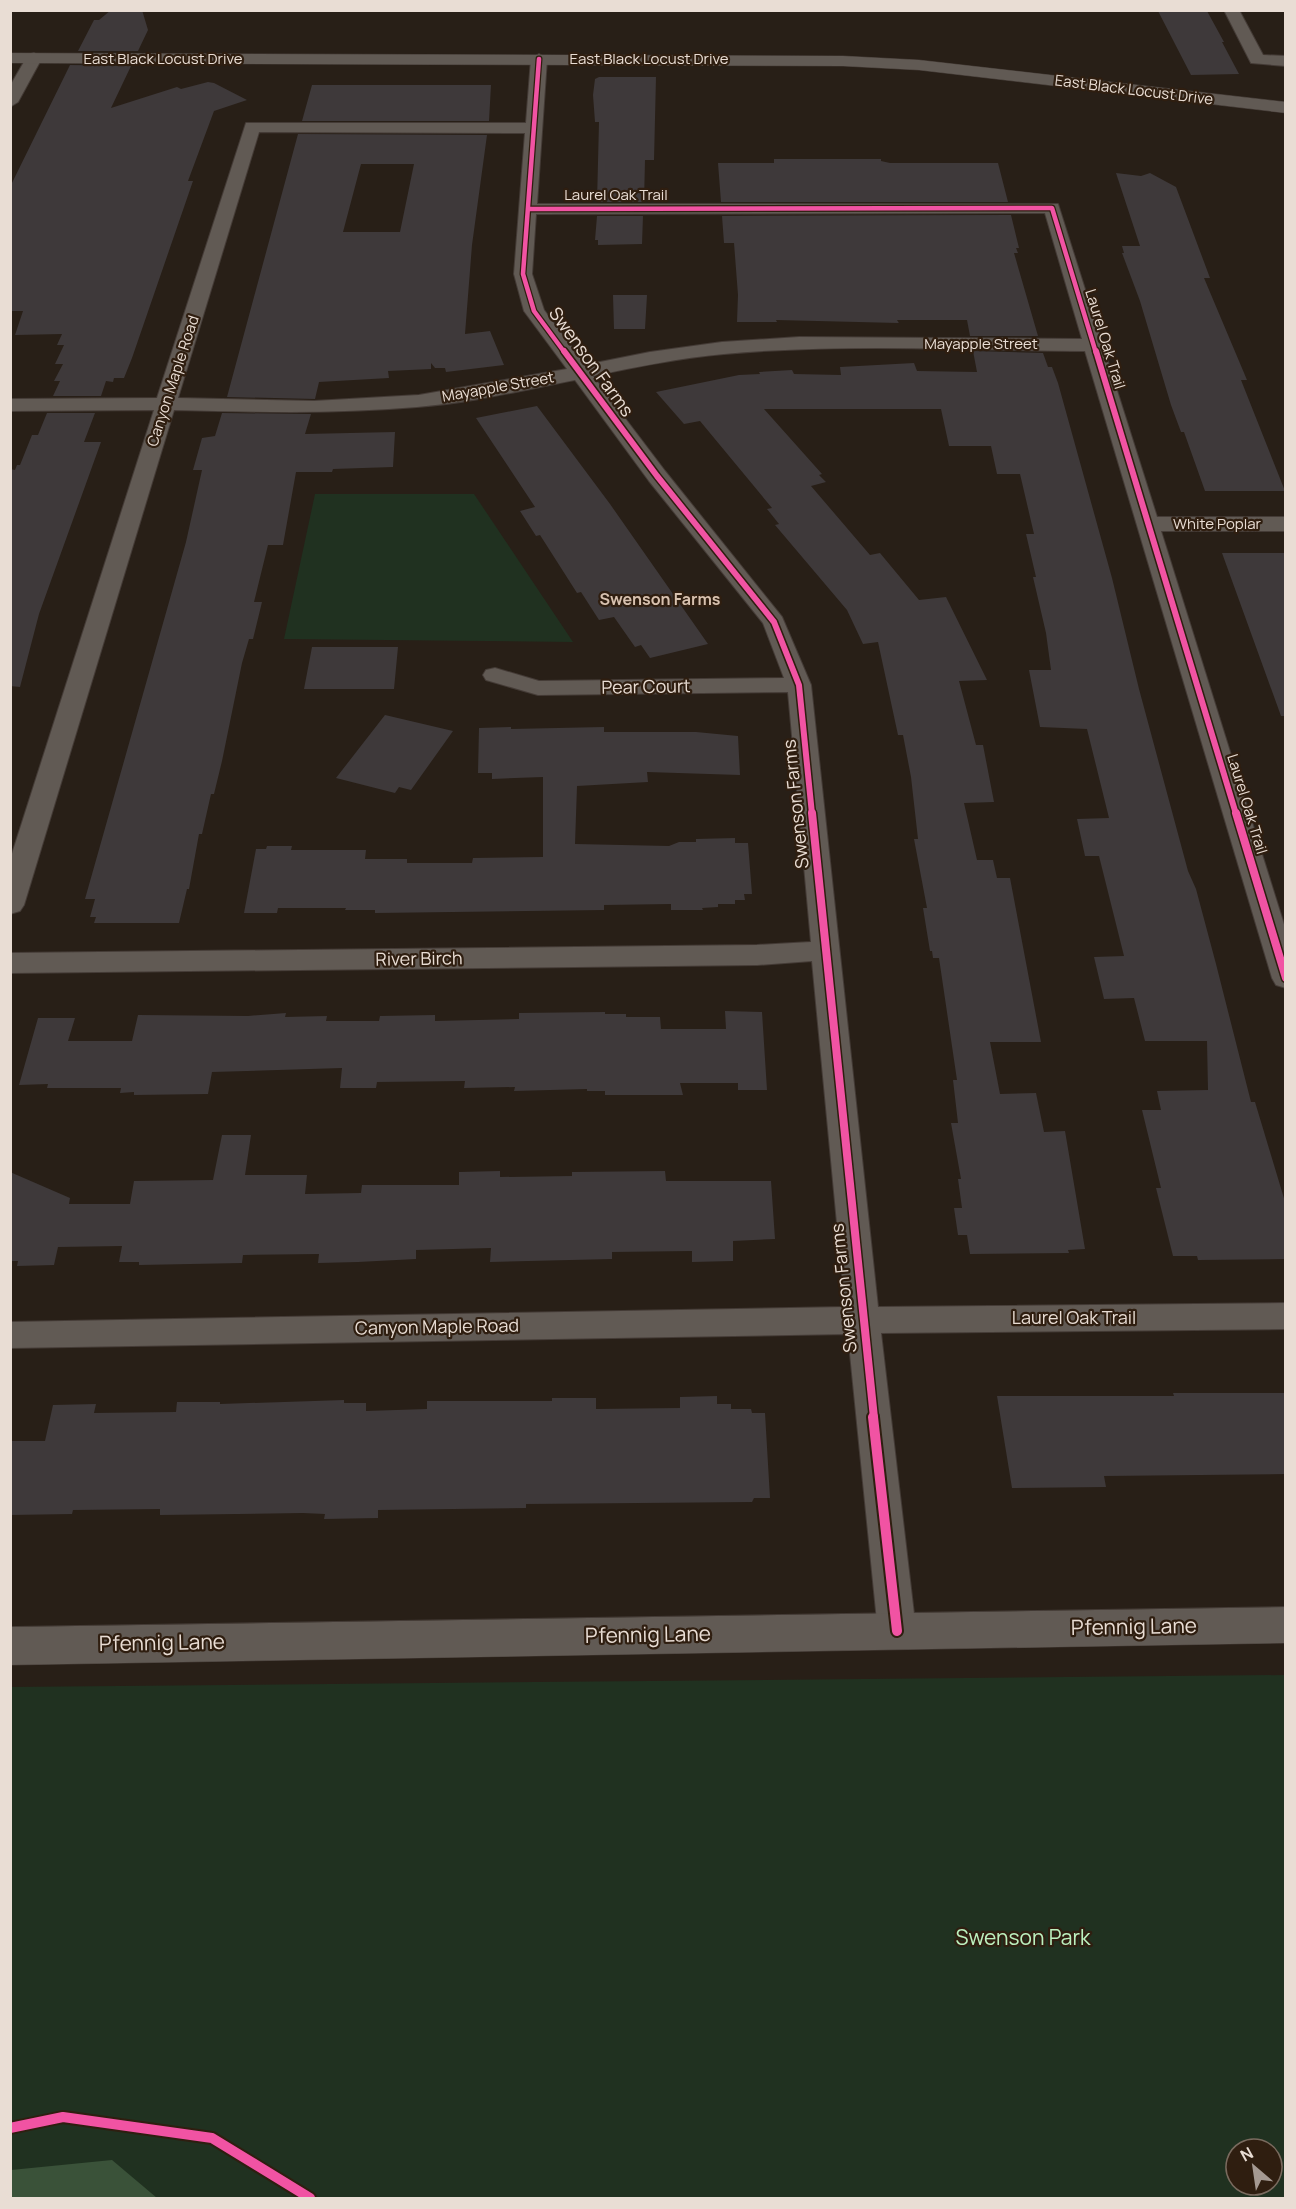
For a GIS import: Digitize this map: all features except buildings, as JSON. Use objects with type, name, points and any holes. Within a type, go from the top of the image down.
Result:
[{"type":"street","points":[[1231,10],[1257,60],[1286,61]]},
{"type":"street","name":"East Black Locust Drive","points":[[10,58],[771,59],[919,65],[1286,108]]},
{"type":"street","points":[[10,102],[34,58]]},
{"type":"street","name":"Swenson Farms","points":[[539,59],[523,274],[534,310],[657,477],[774,622],[799,685],[897,1631]]},
{"type":"street","name":"Canyon Maple Road","points":[[10,905],[252,127],[534,128]]},
{"type":"street","name":"Laurel Oak Trail","points":[[528,209],[1052,208],[1286,978]]},
{"type":"street","name":"Mayapple Street","points":[[10,405],[166,404],[314,407],[419,401],[515,386],[650,358],[722,348],[799,344],[1092,345]]},
{"type":"street","name":"White Poplar","points":[[1148,524],[1286,524]]},
{"type":"street","name":"Pear Court","points":[[495,675],[538,688],[799,685]]},
{"type":"street","name":"River Birch","points":[[10,963],[757,955],[827,951]]},
{"type":"street","name":"Laurel Oak Trail","points":[[863,1320],[1286,1316]]},
{"type":"street","name":"Canyon Maple Road","points":[[10,1335],[863,1320]]},
{"type":"street","name":"Pfennig Lane","points":[[10,1646],[1286,1625]]},
{"type":"green space","points":[[315,494],[474,494],[573,642],[284,639]]},
{"type":"green space","name":"Swenson Park","points":[[1285,1675],[1285,2198],[11,2198],[10,1687]]},
{"type":"green space","points":[[112,2160],[157,2198],[11,2198],[11,2170]]},
{"type":"cycle path","points":[[539,59],[523,274],[534,311],[657,476],[774,622],[799,685],[857,1268],[897,1631]]},
{"type":"cycle path","points":[[528,209],[1052,208],[1286,978]]},
{"type":"cycle path","points":[[10,2128],[63,2117],[212,2138],[310,2198]]},
{"type":"district","name":"Swenson Farms","points":[[660,599]]}]
